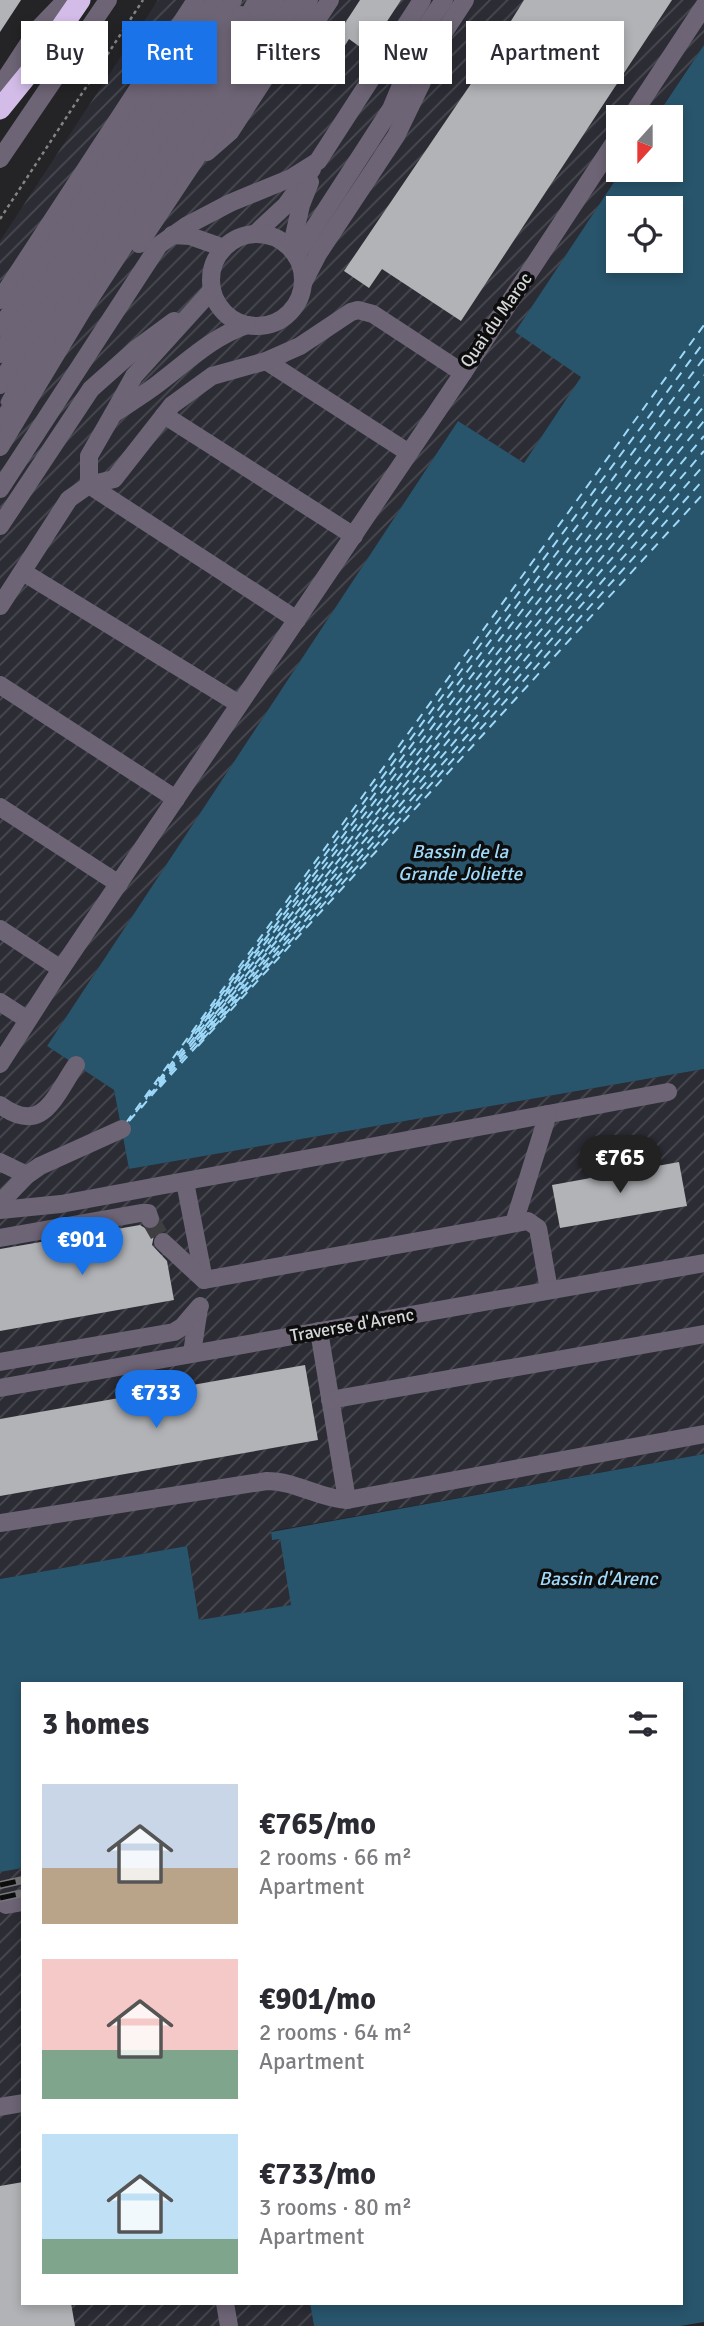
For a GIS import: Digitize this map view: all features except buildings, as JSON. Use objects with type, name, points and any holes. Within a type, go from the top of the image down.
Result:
[{"type":"highway","points":[[0,108],[67,0]]},
{"type":"highway","points":[[0,108],[34,67],[81,0]]},
{"type":"street","points":[[41,21],[48,0]]},
{"type":"street","points":[[46,21],[67,0]]},
{"type":"street","points":[[78,21],[81,0]]},
{"type":"street","points":[[94,21],[108,0]]},
{"type":"street","points":[[0,299],[196,0]]},
{"type":"street","points":[[0,313],[208,0]]},
{"type":"street","points":[[0,328],[216,0]]},
{"type":"street","points":[[0,341],[225,0]]},
{"type":"street","points":[[0,354],[233,0]]},
{"type":"street","points":[[0,367],[234,10],[247,0]]},
{"type":"street","points":[[0,385],[240,15],[256,0]]},
{"type":"street","points":[[0,413],[30,354],[246,23],[256,0]]},
{"type":"street","points":[[0,421],[46,340],[271,0]]},
{"type":"street","points":[[0,447],[85,306],[250,52],[281,13],[296,0]]},
{"type":"street","points":[[194,162],[216,137],[282,39],[295,25],[309,0]]},
{"type":"street","points":[[194,162],[230,132],[287,44],[307,35],[330,0]]},
{"type":"street","points":[[255,234],[286,205],[318,161],[422,0]]},
{"type":"street","points":[[293,253],[391,109],[425,28],[444,0]]},
{"type":"street","points":[[113,414],[229,331],[247,325],[273,323],[284,317],[300,296],[318,254],[396,136],[422,82],[433,49],[465,0]]},
{"type":"street","points":[[639,105],[704,6]]},
{"type":"street","points":[[0,421],[281,13]]},
{"type":"street","points":[[40,381],[94,311],[275,39],[281,13]]},
{"type":"street","points":[[0,87],[21,55]]},
{"type":"street","points":[[1,154],[50,84]]},
{"type":"street","name":"Quai du Maroc","points":[[0,606],[69,499],[89,485],[114,479],[172,405],[212,376],[266,361],[300,346],[358,310],[373,314],[463,373],[606,155]]},
{"type":"street","points":[[0,489],[159,245],[186,226],[230,203],[291,178],[318,161]]},
{"type":"street","points":[[293,253],[302,205],[318,161]]},
{"type":"street","points":[[247,325],[224,312],[216,302],[212,290],[211,275],[215,260],[224,248],[238,238],[255,234],[275,238],[293,253],[301,269],[303,284]]},
{"type":"street","points":[[172,236],[190,236],[224,248]]},
{"type":"street","points":[[212,290],[134,376],[89,456],[89,485],[297,620]]},
{"type":"street","points":[[0,526],[91,388],[212,290]]},
{"type":"street","points":[[266,361],[409,453]]},
{"type":"street","points":[[0,1063],[463,373]]},
{"type":"street","points":[[164,415],[354,536]]},
{"type":"street","points":[[23,572],[239,704]]},
{"type":"street","points":[[0,685],[176,800]]},
{"type":"street","points":[[0,807],[119,884]]},
{"type":"street","points":[[0,929],[61,969]]},
{"type":"street","points":[[0,1002],[28,1020]]},
{"type":"street","points":[[0,1105],[23,1117],[37,1116],[46,1108],[76,1065]]},
{"type":"street","points":[[0,1210],[61,1204],[668,1092]]},
{"type":"street","points":[[514,1223],[548,1114]]},
{"type":"street","points":[[0,1203],[27,1175],[40,1166],[122,1129]]},
{"type":"street","points":[[0,1162],[27,1175]]},
{"type":"street","points":[[185,1182],[204,1280],[192,1353]]},
{"type":"street","points":[[0,1238],[141,1213],[148,1213],[150,1219]]},
{"type":"street","points":[[204,1280],[528,1221],[538,1228],[549,1290]]},
{"type":"street","points":[[163,1242],[204,1280]]},
{"type":"street","name":"Traverse d'Arenc","points":[[0,1388],[704,1263]]},
{"type":"street","points":[[0,1362],[174,1332],[200,1306]]},
{"type":"street","points":[[319,1331],[346,1500]]},
{"type":"street","points":[[330,1400],[704,1334]]},
{"type":"street","points":[[0,1523],[267,1481],[293,1484],[329,1498],[346,1500],[704,1434]]},
{"type":"street","points":[[0,2107],[21,2103]]},
{"type":"street","points":[[225,2305],[229,2326]]},
{"type":"path","points":[[1,216],[143,0]]},
{"type":"shaded area","points":[[158,0],[704,0],[704,45],[664,105],[606,105],[606,182],[614,182],[515,332],[582,376],[524,463],[458,421],[47,1046],[114,1090],[129,1169],[704,1069],[704,1454],[271,1531],[272,1540],[280,1539],[292,1605],[199,1620],[187,1546],[0,1579],[0,241],[103,84],[108,84],[108,76],[122,55],[122,84],[217,84],[217,21],[144,21]]},
{"type":"shaded area","points":[[21,1868],[21,2305],[310,2305],[314,2326],[0,2326],[0,1872]]},
{"type":"water","name":"Bassin de la Grande Joliette","points":[[704,45],[704,1069],[129,1169],[114,1090],[47,1046],[458,421],[524,463],[581,377],[515,332],[614,182],[683,182],[683,105],[664,105]]},
{"type":"water","name":"Bassin d'Arenc","points":[[704,1454],[704,2322],[680,2326],[314,2326],[310,2305],[683,2305],[683,1682],[21,1682],[21,1868],[0,1872],[0,1579],[187,1546],[199,1620],[291,1605],[280,1539],[272,1540],[271,1532]]},
{"type":"ferry route","points":[[126,1123],[704,325]]},
{"type":"ferry route","points":[[191,1036],[704,342]]},
{"type":"ferry route","points":[[158,1081],[704,358]]},
{"type":"ferry route","points":[[195,1034],[704,375]]},
{"type":"ferry route","points":[[159,1082],[704,391]]},
{"type":"ferry route","points":[[195,1039],[704,406]]},
{"type":"ferry route","points":[[149,1096],[704,421]]},
{"type":"ferry route","points":[[197,1040],[704,436]]},
{"type":"ferry route","points":[[159,1086],[704,451]]},
{"type":"ferry route","points":[[199,1042],[704,465]]},
{"type":"ferry route","points":[[160,1087],[704,479]]},
{"type":"ferry route","points":[[198,1046],[704,493]]},
{"type":"ferry route","points":[[146,1098],[157,1083]]},
{"type":"ferry route","points":[[141,1108],[158,1088]]},
{"type":"ferry route","points":[[136,1112],[147,1098]]},
{"type":"ferry route","points":[[129,1121],[137,1112]]},
{"type":"tunnel","points":[[150,1219],[163,1242]]},
{"type":"railway","points":[[0,1885],[21,1880]]},
{"type":"railway","points":[[0,1898],[21,1893]]}]
